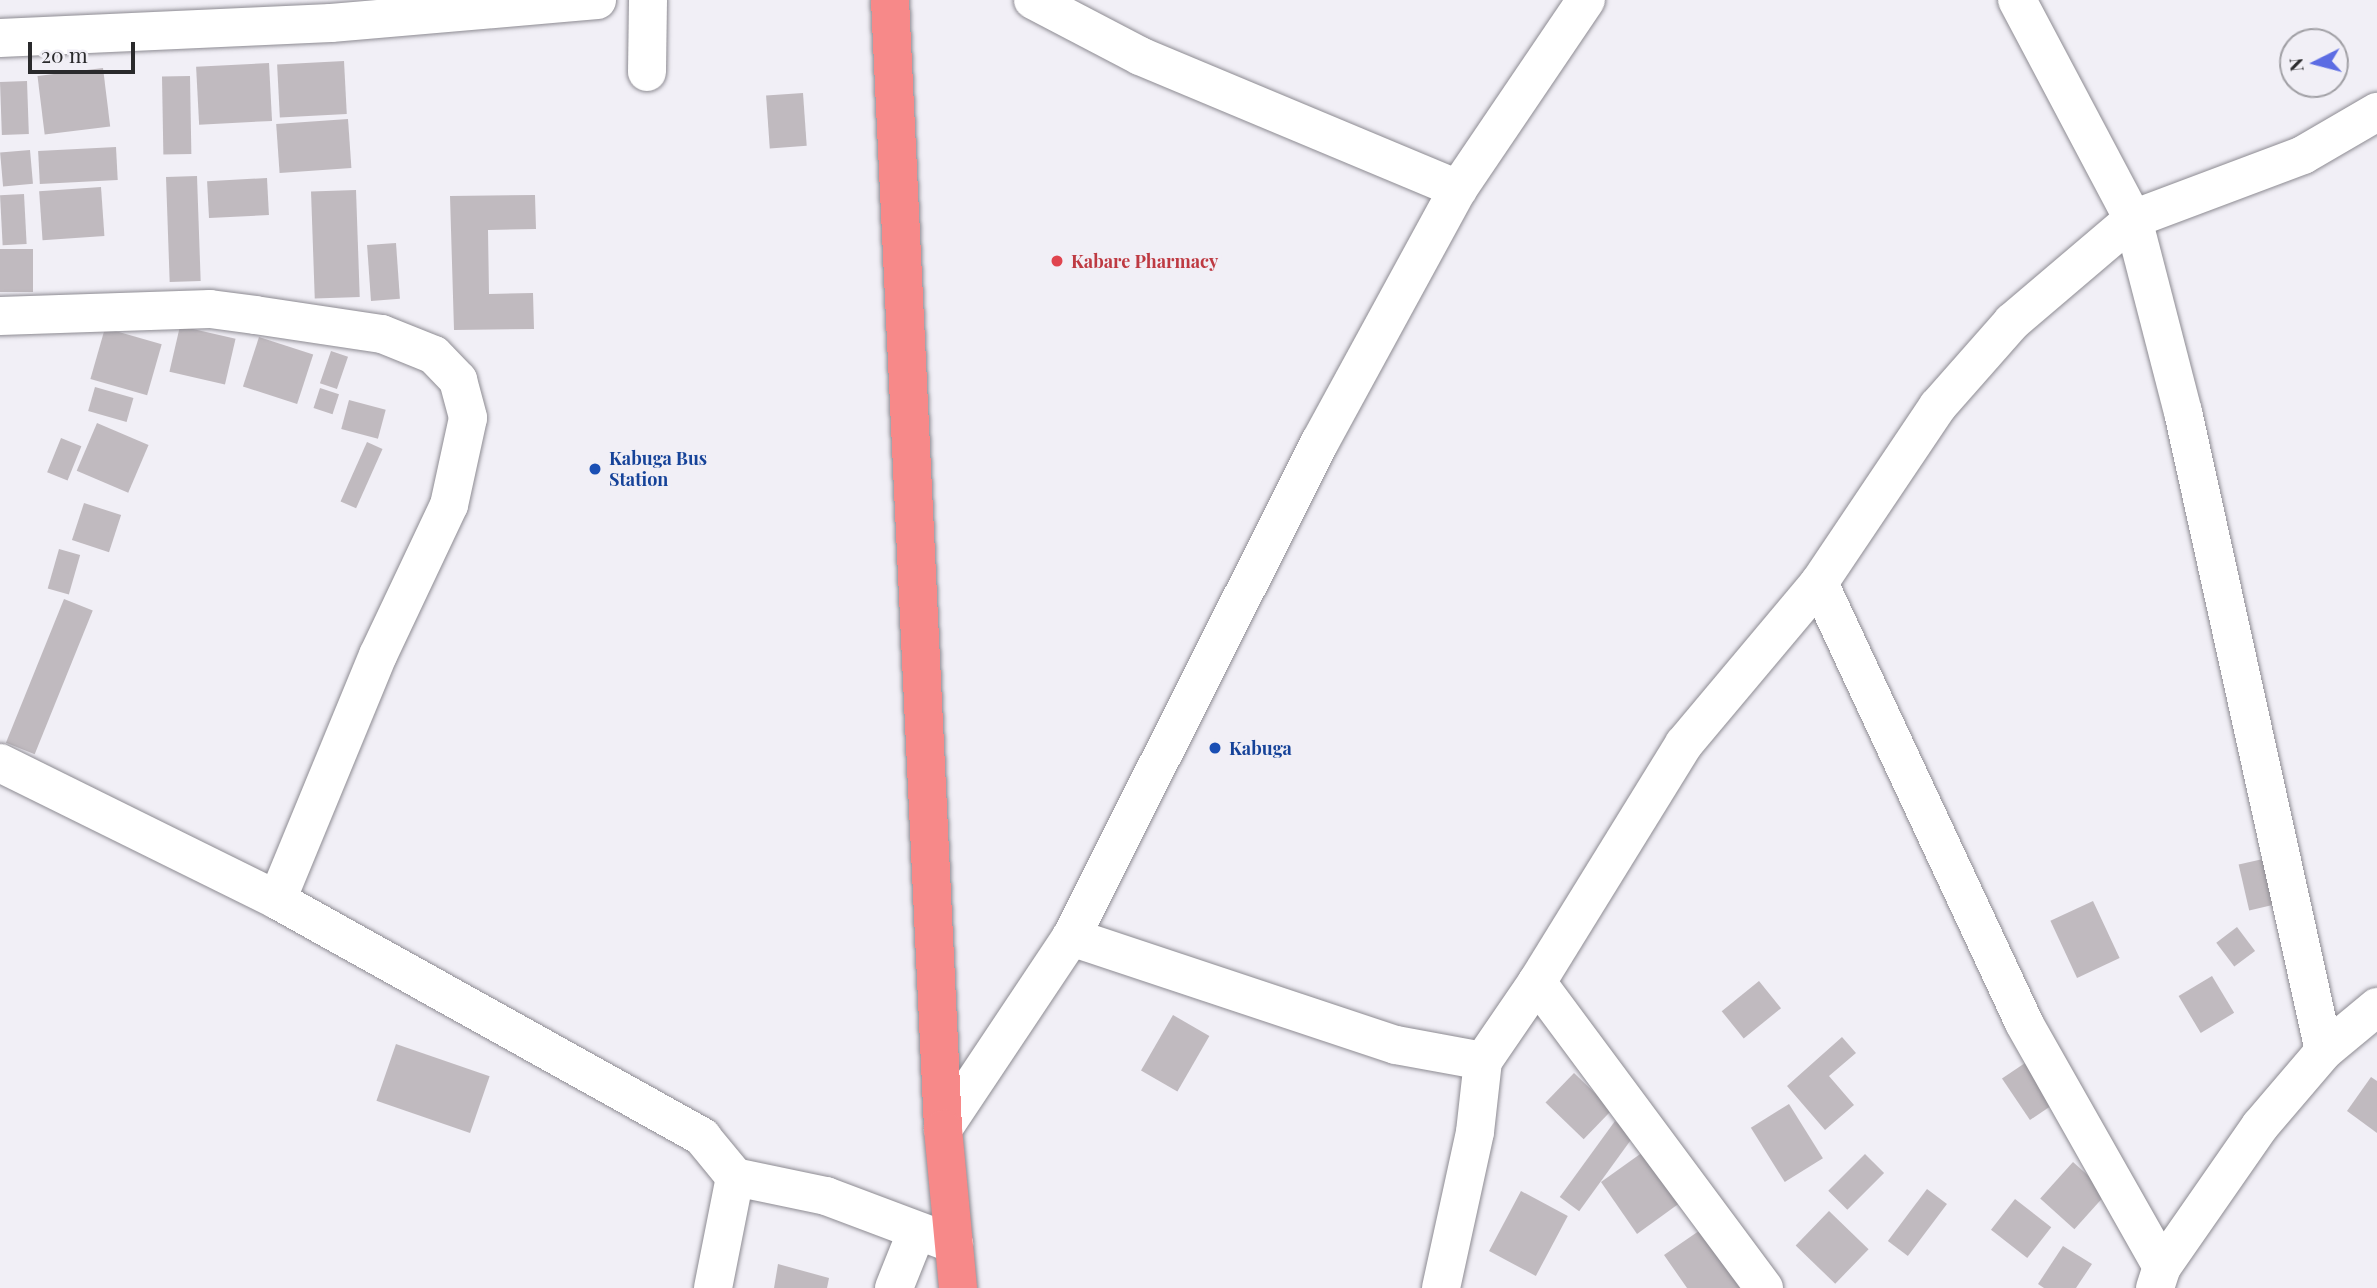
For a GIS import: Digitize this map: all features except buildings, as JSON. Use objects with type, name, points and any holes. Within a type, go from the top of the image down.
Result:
[{"type":"highway","points":[[890,0],[943,1129],[958,1288]]},
{"type":"street","points":[[0,38],[331,23],[597,0]]},
{"type":"street","points":[[647,72],[648,0]]},
{"type":"street","points":[[1033,0],[1140,56],[1458,189]]},
{"type":"street","points":[[943,1129],[1071,937],[1269,539],[1458,189],[1586,0]]},
{"type":"street","points":[[2017,0],[2133,219],[2183,412],[2325,1051]]},
{"type":"street","points":[[1441,1288],[1475,1132],[1483,1061],[1537,982],[1684,744],[1819,583],[1938,406],[2072,264],[2133,219],[2303,155],[2377,112]]},
{"type":"street","points":[[0,316],[211,309],[255,315],[382,334],[434,355],[458,380],[468,418],[449,505],[378,655],[277,900]]},
{"type":"street","points":[[1819,583],[2024,1023],[2159,1278]]},
{"type":"street","points":[[0,763],[507,1016],[702,1137],[735,1177],[826,1196],[916,1233],[954,1244]]},
{"type":"street","points":[[1071,937],[1396,1045],[1483,1061]]},
{"type":"street","points":[[1537,982],[1764,1288]]},
{"type":"street","points":[[2159,1278],[2221,1177],[2325,1051],[2377,1007]]},
{"type":"street","points":[[713,1288],[735,1177]]},
{"type":"street","points":[[894,1288],[916,1233]]},
{"type":"place","name":"Kabare Pharmacy","points":[[1057,261]]},
{"type":"place","name":"Kabuga Bus Station","points":[[595,469]]},
{"type":"place","name":"Kabuga","points":[[1215,748]]}]
